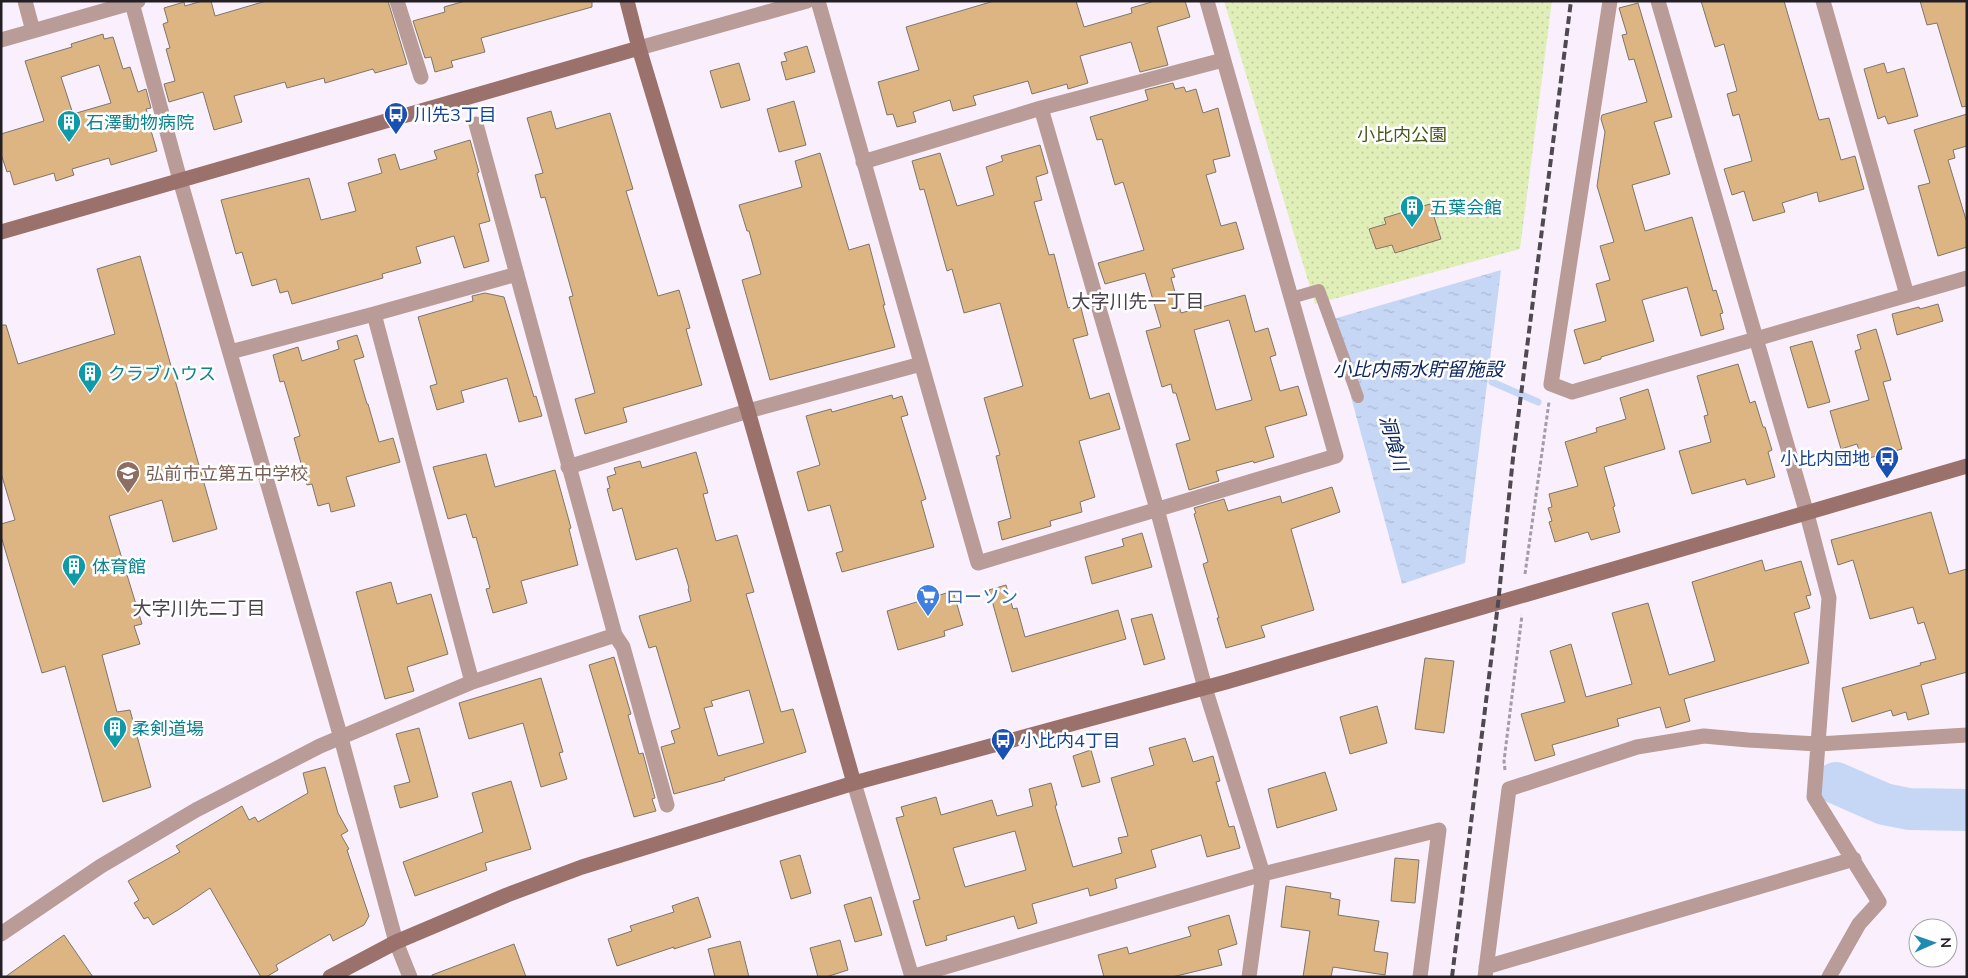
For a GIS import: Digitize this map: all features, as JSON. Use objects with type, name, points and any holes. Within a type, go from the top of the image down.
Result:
[{"type":"street","points":[[24,1],[33,31]]},
{"type":"street","points":[[397,1],[421,77]]},
{"type":"street","points":[[627,1],[639,48],[748,411],[911,977],[1263,874],[1439,830],[1420,977]]},
{"type":"street","points":[[1,232],[807,1]]},
{"type":"street","points":[[818,1],[978,562],[1336,456],[1207,1]]},
{"type":"street","points":[[1610,1],[1551,384],[1572,392],[1967,278]]},
{"type":"street","points":[[1658,1],[1807,514],[1828,598],[1814,797],[1879,902],[1859,924],[1829,977]]},
{"type":"street","points":[[1823,1],[1907,295]]},
{"type":"street","points":[[1,40],[135,2],[180,180],[341,738],[396,942],[410,977]]},
{"type":"street","points":[[863,162],[1041,108],[1223,60]]},
{"type":"street","points":[[1041,108],[1157,509],[1205,688],[1263,874],[1248,977]]},
{"type":"street","points":[[476,124],[615,635],[623,647],[667,805]]},
{"type":"street","points":[[230,352],[517,274]]},
{"type":"street","points":[[374,314],[472,682]]},
{"type":"street","points":[[568,467],[748,411],[921,364]]},
{"type":"street","points":[[330,977],[396,942],[507,895],[582,867],[854,783],[1205,688],[1967,466]]},
{"type":"street","points":[[1,934],[101,866],[196,810],[320,746],[472,682],[615,635]]},
{"type":"street","points":[[1854,859],[1486,972],[1509,789],[1636,747],[1704,736],[1818,744],[1967,735]]},
{"type":"lane","points":[[1291,298],[1319,290],[1358,397]]},
{"type":"path","points":[[1509,789],[1504,761],[1525,596],[1525,569],[1551,384]]},
{"type":"green space","name":"小比内公園","points":[[1224,1],[1552,1],[1520,249],[1315,304]]},
{"type":"water","name":"小比内雨水貯留施設","points":[[1501,270],[1465,563],[1402,584],[1330,320]]},
{"type":"building","points":[[202,1],[211,1],[215,16],[266,1],[388,1],[407,64],[375,73],[373,69],[325,83],[324,78],[287,88],[285,82],[234,96],[242,122],[214,130],[203,92],[169,102],[164,84],[175,81],[166,49],[170,48],[163,24],[168,22],[164,8],[184,2],[185,6]]},
{"type":"building","points":[[465,1],[592,1],[592,7],[481,38],[485,52],[451,61],[453,67],[435,72],[431,57],[425,58],[413,21],[445,12],[444,7]]},
{"type":"building","points":[[994,1],[1076,1],[1084,27],[1132,13],[1131,8],[1155,1],[1185,1],[1190,17],[1157,27],[1168,65],[1140,72],[1131,42],[1080,56],[1088,83],[1068,89],[1067,84],[1032,94],[1028,81],[973,96],[976,105],[953,111],[950,100],[913,112],[916,122],[897,127],[893,114],[887,115],[878,82],[919,70],[906,27]]},
{"type":"building","points":[[1701,1],[1784,1],[1819,120],[1829,118],[1841,160],[1855,156],[1864,189],[1819,202],[1817,192],[1782,203],[1785,212],[1753,221],[1744,191],[1732,195],[1724,169],[1752,161],[1739,114],[1733,116],[1727,94],[1737,91],[1724,44],[1715,47]]},
{"type":"building","points":[[1920,1],[1967,1],[1967,106],[1962,107],[1937,23],[1927,25]]},
{"type":"building","points":[[1638,3],[1672,117],[1654,122],[1670,174],[1632,185],[1645,231],[1692,217],[1713,291],[1716,290],[1723,313],[1720,314],[1724,329],[1701,336],[1687,287],[1642,300],[1654,341],[1584,364],[1574,330],[1606,321],[1596,284],[1610,280],[1600,246],[1614,242],[1597,186],[1605,132],[1601,119],[1602,115],[1647,102],[1634,59],[1629,60],[1622,35],[1627,34],[1619,8]]},
{"type":"building","points":[[103,34],[104,39],[113,37],[123,69],[130,67],[138,92],[146,89],[151,108],[146,109],[157,151],[111,165],[109,158],[72,169],[74,175],[56,181],[54,173],[14,185],[10,171],[7,172],[1,154],[1,134],[44,121],[25,61],[72,47],[71,44]],"holes":[[[99,65],[111,103],[73,114],[61,77]]]},
{"type":"building","points":[[807,46],[815,72],[786,80],[781,62],[787,61],[784,53]]},
{"type":"building","points":[[739,63],[750,100],[721,108],[710,71]]},
{"type":"building","points":[[1884,63],[1887,73],[1904,68],[1918,116],[1888,124],[1885,116],[1878,119],[1864,69]]},
{"type":"building","points":[[1173,83],[1175,89],[1184,87],[1186,92],[1196,89],[1203,113],[1218,108],[1230,156],[1213,160],[1216,172],[1206,175],[1221,226],[1236,222],[1244,249],[1172,269],[1175,277],[1171,278],[1181,313],[1245,295],[1255,332],[1268,328],[1276,355],[1270,357],[1280,391],[1298,386],[1307,415],[1265,427],[1274,457],[1216,471],[1219,481],[1189,490],[1176,444],[1190,440],[1176,393],[1173,393],[1171,384],[1162,387],[1146,331],[1161,327],[1145,273],[1105,284],[1098,263],[1144,250],[1123,182],[1115,185],[1102,139],[1097,140],[1090,117],[1148,100],[1145,90]],"holes":[[[1229,320],[1252,400],[1216,410],[1194,330]]]},
{"type":"building","points":[[794,101],[806,145],[779,152],[767,109]]},
{"type":"building","points":[[551,111],[556,129],[610,113],[633,189],[626,191],[658,296],[679,290],[690,328],[686,329],[702,385],[623,408],[627,422],[585,434],[575,399],[595,393],[569,297],[573,296],[545,197],[541,198],[535,175],[543,173],[527,118]]},
{"type":"building","points":[[1967,114],[1967,146],[1953,150],[1955,158],[1948,160],[1967,223],[1967,247],[1938,256],[1918,186],[1930,183],[1914,130]]},
{"type":"building","points":[[470,140],[490,221],[479,224],[489,261],[464,268],[454,236],[416,247],[421,263],[382,274],[383,278],[292,304],[288,291],[280,293],[276,279],[252,286],[242,252],[236,254],[221,200],[309,178],[321,220],[356,211],[348,183],[382,173],[378,159],[395,154],[400,170],[437,159],[434,151]]},
{"type":"building","points":[[1040,145],[1048,173],[1036,177],[1042,200],[1034,202],[1049,255],[1054,254],[1068,308],[1080,304],[1088,335],[1073,339],[1090,399],[1109,393],[1120,429],[1079,441],[1095,497],[1080,502],[1082,512],[1050,521],[1051,526],[1002,540],[998,522],[1011,518],[996,456],[1000,455],[984,398],[1023,386],[1000,303],[964,313],[952,269],[947,271],[924,189],[920,190],[912,161],[940,153],[957,206],[994,195],[986,167],[1003,161],[1001,156]]},
{"type":"building","points":[[820,153],[849,250],[869,244],[895,347],[770,380],[742,280],[761,274],[749,231],[747,231],[739,205],[802,187],[795,161]]},
{"type":"building","name":"五葉会館","points":[[1430,204],[1441,239],[1395,253],[1392,245],[1376,249],[1369,229],[1386,224],[1384,218]]},
{"type":"building","points":[[140,256],[217,529],[173,542],[162,500],[109,516],[142,624],[134,626],[140,644],[102,655],[117,712],[130,710],[151,787],[103,802],[65,666],[42,673],[1,536],[1,524],[15,520],[1,473],[1,325],[6,325],[18,364],[115,334],[97,269]]},
{"type":"building","points":[[485,293],[504,297],[534,397],[536,396],[542,416],[519,422],[507,378],[461,391],[464,402],[437,410],[430,386],[437,384],[418,317],[473,301],[472,296]]},
{"type":"building","points":[[1938,304],[1943,321],[1897,335],[1892,314]]},
{"type":"building","points":[[1876,329],[1891,380],[1883,382],[1902,449],[1862,460],[1857,444],[1841,449],[1830,411],[1869,400],[1855,351],[1861,349],[1857,335]]},
{"type":"building","points":[[357,335],[364,357],[354,360],[379,442],[393,438],[400,462],[346,477],[355,506],[331,512],[329,503],[318,506],[312,484],[307,485],[294,438],[300,436],[284,381],[280,382],[273,355],[298,347],[302,361],[339,349],[337,341]]},
{"type":"building","points":[[1812,341],[1830,402],[1808,408],[1790,347]]},
{"type":"building","points":[[1738,364],[1750,403],[1755,401],[1763,427],[1765,427],[1772,450],[1768,452],[1775,477],[1747,485],[1745,479],[1692,494],[1679,451],[1711,442],[1704,416],[1708,415],[1697,376]]},
{"type":"building","points":[[1648,389],[1665,449],[1604,467],[1620,532],[1591,540],[1588,532],[1555,542],[1549,522],[1552,521],[1548,508],[1552,507],[1549,494],[1578,486],[1565,442],[1597,432],[1596,428],[1626,419],[1620,398]]},
{"type":"building","points":[[892,395],[893,399],[902,396],[908,415],[901,417],[926,499],[921,501],[934,547],[842,572],[836,553],[843,551],[830,505],[808,511],[797,472],[820,465],[806,416],[831,409],[832,412]]},
{"type":"building","points":[[696,452],[708,493],[703,494],[716,541],[737,535],[754,592],[746,594],[781,712],[793,709],[806,752],[724,778],[725,780],[674,794],[661,747],[675,743],[671,731],[680,728],[656,646],[649,648],[639,616],[691,601],[689,588],[677,548],[636,560],[622,508],[613,511],[607,489],[610,488],[607,477],[616,474],[614,468],[640,461],[642,468]],"holes":[[[749,690],[764,743],[718,756],[704,708],[713,706],[711,701]]]},
{"type":"building","points":[[486,454],[495,487],[555,470],[571,528],[569,529],[578,565],[521,581],[527,603],[493,613],[486,589],[490,588],[476,537],[473,538],[466,514],[448,519],[433,467]]},
{"type":"building","points":[[1332,487],[1340,512],[1291,529],[1314,610],[1261,626],[1265,637],[1226,648],[1203,564],[1208,562],[1194,514],[1196,513],[1194,508],[1224,499],[1228,511],[1280,496],[1282,503]]},
{"type":"building","points":[[1931,512],[1949,574],[1967,569],[1967,672],[1921,685],[1929,714],[1908,720],[1906,712],[1893,716],[1891,710],[1852,722],[1842,688],[1936,659],[1924,622],[1918,624],[1913,607],[1870,619],[1853,560],[1838,565],[1831,540]]},
{"type":"building","points":[[1142,533],[1152,567],[1092,584],[1085,557],[1124,546],[1122,539]]},
{"type":"building","points":[[1762,560],[1765,571],[1801,561],[1811,595],[1806,596],[1810,608],[1794,613],[1809,663],[1684,699],[1690,721],[1666,728],[1660,707],[1617,719],[1619,726],[1552,745],[1555,755],[1535,761],[1521,714],[1565,702],[1550,651],[1571,644],[1586,697],[1632,684],[1612,613],[1648,603],[1669,675],[1715,661],[1692,582]]},
{"type":"building","points":[[391,582],[397,604],[431,594],[448,654],[407,667],[414,691],[385,699],[356,592]]},
{"type":"building","points":[[1006,585],[1013,609],[1017,608],[1025,637],[1118,610],[1126,639],[1012,672],[989,590]]},
{"type":"building","name":"ローソン","points":[[953,591],[963,625],[944,631],[945,636],[898,650],[887,611]]},
{"type":"building","points":[[1152,614],[1165,659],[1144,665],[1131,619]]},
{"type":"building","points":[[614,657],[631,714],[628,715],[639,754],[643,753],[655,798],[652,799],[656,811],[634,817],[589,665]]},
{"type":"building","points":[[1425,658],[1454,661],[1444,733],[1415,729]]},
{"type":"building","points":[[541,678],[563,752],[559,753],[567,779],[541,787],[523,723],[469,739],[459,703]]},
{"type":"building","points":[[1377,706],[1387,743],[1350,754],[1340,717]]},
{"type":"building","points":[[419,728],[438,797],[400,808],[394,786],[410,782],[396,734]]},
{"type":"building","points":[[1185,738],[1193,762],[1213,756],[1220,781],[1216,782],[1229,827],[1234,826],[1240,848],[1207,857],[1201,835],[1151,850],[1156,867],[1115,879],[1117,888],[1090,896],[1088,888],[1032,904],[1037,923],[1018,929],[1014,916],[946,936],[947,940],[926,946],[913,901],[920,899],[896,818],[904,816],[901,807],[936,797],[941,815],[992,800],[997,816],[1033,806],[1029,789],[1051,783],[1057,805],[1055,806],[1073,867],[1122,853],[1118,838],[1128,836],[1111,778],[1154,765],[1149,748]],"holes":[[[1015,831],[1026,870],[965,887],[953,848]]]},
{"type":"building","points":[[1091,750],[1100,782],[1082,787],[1073,756]]},
{"type":"building","points":[[325,767],[338,813],[348,831],[341,835],[349,849],[347,850],[369,916],[364,925],[333,941],[330,934],[276,965],[278,970],[266,977],[261,977],[210,888],[153,925],[148,917],[144,919],[134,903],[139,900],[128,881],[180,852],[176,846],[242,806],[249,820],[255,817],[258,822],[308,793],[303,773]]},
{"type":"building","points":[[1325,772],[1337,810],[1277,828],[1268,789]]},
{"type":"building","points":[[511,781],[531,849],[485,863],[487,870],[415,896],[403,862],[483,832],[472,793]]},
{"type":"building","points":[[800,855],[811,893],[791,899],[780,861]]},
{"type":"building","points":[[1395,858],[1419,860],[1415,903],[1391,901]]},
{"type":"building","points":[[1286,886],[1331,893],[1330,898],[1340,900],[1338,915],[1379,921],[1374,951],[1388,953],[1385,975],[1333,967],[1331,977],[1303,977],[1310,931],[1281,927]]},
{"type":"building","points":[[698,897],[711,937],[617,966],[608,939],[632,931],[630,926],[674,912],[672,906]]},
{"type":"building","points":[[871,897],[882,935],[855,942],[844,905]]},
{"type":"building","points":[[1229,915],[1237,944],[1218,950],[1222,965],[1172,977],[1104,977],[1098,955],[1127,947],[1129,954],[1191,936],[1188,927]]},
{"type":"building","points":[[64,935],[93,977],[5,977]]},
{"type":"building","points":[[840,940],[848,970],[826,977],[818,977],[810,948]]},
{"type":"building","points":[[740,941],[749,977],[715,977],[708,949]]},
{"type":"building","points":[[514,944],[526,977],[432,977],[432,975]]},
{"type":"waterway","points":[[1492,382],[1538,402]]},
{"type":"waterway","name":"洞喰川","points":[[1836,783],[1884,804],[1909,809],[1967,810]]},
{"type":"railway","points":[[1452,977],[1498,604],[1513,458],[1571,1]]},
{"type":"place","name":"川先3丁目","points":[[396,135]]},
{"type":"place","name":"石澤動物病院","points":[[69,143]]},
{"type":"place","name":"五葉会館","points":[[1412,228]]},
{"type":"place","name":"クラブハウス","points":[[90,394]]},
{"type":"place","name":"小比内団地","points":[[1887,479]]},
{"type":"place","name":"弘前市立第五中学校","points":[[128,494]]},
{"type":"place","name":"体育館","points":[[74,587]]},
{"type":"place","name":"ローソン","points":[[928,617]]},
{"type":"place","name":"柔剣道場","points":[[115,749]]},
{"type":"place","name":"小比内4丁目","points":[[1003,761]]},
{"type":"district","name":"大字川先一丁目","points":[[1138,301]]},
{"type":"district","name":"大字川先二丁目","points":[[199,608]]}]
